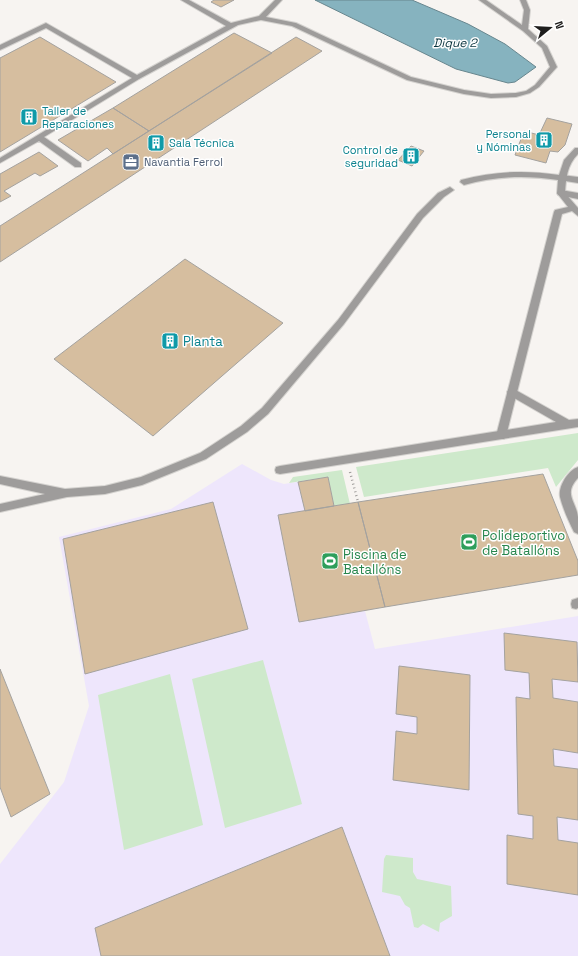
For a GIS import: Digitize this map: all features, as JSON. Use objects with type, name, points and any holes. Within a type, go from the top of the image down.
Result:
[{"type":"street","points":[[184,0],[231,26]]},
{"type":"street","points":[[261,18],[279,0]]},
{"type":"street","points":[[0,160],[137,78],[236,23],[261,18],[294,24],[409,79],[464,92],[491,96],[516,95],[528,92],[537,86],[554,67],[545,47],[525,30],[483,0]]},
{"type":"street","points":[[523,0],[527,10],[525,30]]},
{"type":"street","points":[[0,48],[46,25],[137,78]]},
{"type":"street","points":[[39,137],[78,165]]},
{"type":"street","points":[[576,210],[561,193],[562,178],[568,160],[578,150]]},
{"type":"street","points":[[464,182],[491,175],[516,172],[578,180]]},
{"type":"street","points":[[0,508],[66,493],[105,490],[142,481],[202,456],[244,429],[265,411],[341,322],[420,216],[435,200],[450,190]]},
{"type":"street","points":[[561,193],[578,196]]},
{"type":"street","points":[[501,436],[558,212],[576,210]]},
{"type":"street","points":[[512,392],[574,424]]},
{"type":"street","points":[[280,470],[574,424]]},
{"type":"street","points":[[578,471],[569,481],[565,496],[578,528]]},
{"type":"street","points":[[0,480],[66,493]]},
{"type":"path","points":[[346,460],[358,502]]},
{"type":"shaded area","points":[[242,464],[271,480],[284,484],[328,477],[334,506],[278,515],[299,621],[365,611],[375,649],[578,616],[578,956],[0,956],[0,864],[64,782],[89,706],[59,537],[171,509]]},
{"type":"green space","points":[[578,433],[578,460],[556,487],[548,468],[364,497],[356,467]]},
{"type":"green space","points":[[342,470],[350,504],[334,506],[328,477],[289,483],[293,477]]},
{"type":"green space","points":[[263,660],[302,804],[225,828],[192,679]]},
{"type":"green space","points":[[170,674],[203,825],[124,850],[98,695]]},
{"type":"green space","points":[[386,855],[413,858],[413,872],[417,879],[451,886],[452,916],[440,923],[439,932],[423,924],[418,928],[414,927],[410,908],[405,905],[400,896],[382,892],[384,859]]},
{"type":"water","name":"Dique 2","points":[[315,0],[412,0],[468,24],[505,44],[536,67],[515,82],[508,83],[456,69]]},
{"type":"building","points":[[214,0],[234,0],[221,7],[211,2]]},
{"type":"building","points":[[234,33],[272,53],[149,131],[113,108]]},
{"type":"building","name":"Taller de Reparaciones","points":[[40,37],[116,82],[0,152],[0,58]]},
{"type":"building","name":"Sala Técnica","points":[[296,37],[322,51],[0,262],[0,226]]},
{"type":"building","points":[[113,108],[149,131],[113,154],[107,148],[88,161],[58,140]]},
{"type":"building","name":"Personal y Nóminas","points":[[547,118],[572,124],[565,145],[558,152],[550,151],[546,163],[515,155],[524,131],[539,135]]},
{"type":"building","name":"Control de seguridad","points":[[411,146],[424,151],[412,166],[398,160]]},
{"type":"building","points":[[39,152],[58,166],[40,176],[35,173],[4,191],[11,196],[0,202],[0,174]]},
{"type":"building","name":"Planta","points":[[185,259],[283,323],[153,436],[54,359]]},
{"type":"building","name":"Polideportivo de Batallóns","points":[[543,474],[578,561],[578,575],[385,607],[358,502]]},
{"type":"building","points":[[328,477],[334,506],[305,511],[298,482]]},
{"type":"building","points":[[213,502],[248,629],[85,674],[63,539]]},
{"type":"building","name":"Piscina de Batallóns","points":[[358,502],[385,607],[299,622],[278,515]]},
{"type":"building","points":[[504,633],[577,642],[578,682],[552,679],[553,698],[578,702],[578,753],[553,749],[554,766],[578,769],[578,820],[557,817],[558,840],[578,843],[578,895],[507,884],[507,835],[533,839],[533,816],[518,814],[516,697],[530,699],[529,673],[505,670]]},
{"type":"building","points":[[399,666],[470,675],[469,790],[393,780],[396,731],[417,734],[417,717],[396,714]]},
{"type":"building","points":[[0,669],[50,794],[11,817],[0,787]]},
{"type":"building","points":[[342,827],[390,956],[101,956],[95,928]]},
{"type":"place","name":"Taller de Reparaciones","points":[[29,117]]},
{"type":"place","name":"Personal y Nóminas","points":[[544,140]]},
{"type":"place","name":"Sala Técnica","points":[[156,143]]},
{"type":"place","name":"Control de seguridad","points":[[411,156]]},
{"type":"place","name":"Navantia Ferrol","points":[[131,162]]},
{"type":"place","name":"Planta","points":[[170,341]]},
{"type":"place","name":"Polideportivo de Batallóns","points":[[469,542]]},
{"type":"place","name":"Piscina de Batallóns","points":[[330,561]]}]
